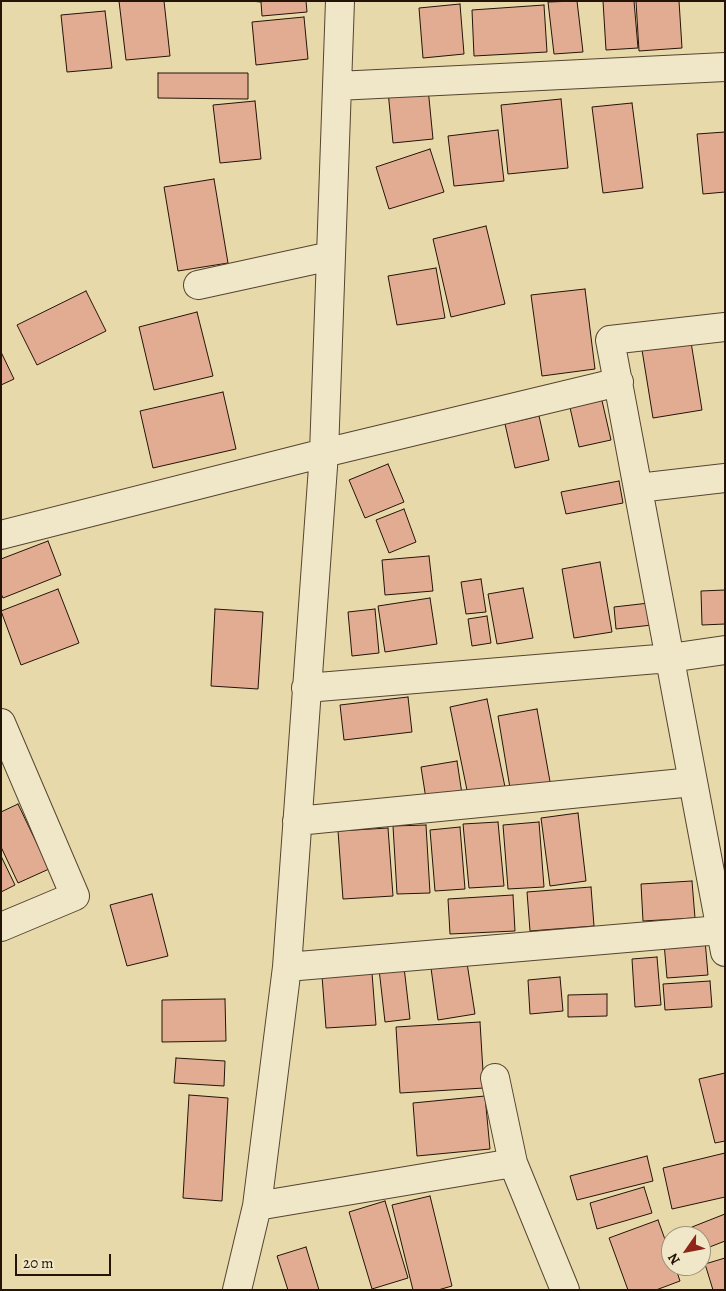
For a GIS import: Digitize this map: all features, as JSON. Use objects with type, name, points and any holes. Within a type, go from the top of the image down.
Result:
[{"type":"street","points":[[237,1290],[257,1206],[287,967],[324,454],[340,1]]},
{"type":"street","points":[[338,86],[725,67]]},
{"type":"street","points":[[198,285],[332,256]]},
{"type":"street","points":[[287,967],[722,941],[720,897],[693,782],[610,340],[725,327]]},
{"type":"street","points":[[1,535],[619,382]]},
{"type":"street","points":[[638,488],[725,478]]},
{"type":"street","points":[[306,688],[670,658],[725,650]]},
{"type":"street","points":[[1,724],[75,896],[1,927]]},
{"type":"street","points":[[297,821],[693,782]]},
{"type":"street","points":[[495,1078],[513,1163],[565,1290]]},
{"type":"street","points":[[257,1206],[513,1163]]},
{"type":"building","points":[[119,1],[164,1],[170,56],[126,60]]},
{"type":"building","points":[[250,1],[306,1],[307,12],[262,16],[261,2]]},
{"type":"building","points":[[577,1],[583,52],[554,54],[548,2]]},
{"type":"building","points":[[603,1],[634,1],[638,48],[606,50]]},
{"type":"building","points":[[636,1],[679,1],[682,48],[639,51]]},
{"type":"building","points":[[460,4],[464,54],[423,58],[419,8]]},
{"type":"building","points":[[544,5],[547,52],[474,56],[472,10]]},
{"type":"building","points":[[105,11],[112,68],[67,72],[61,15]]},
{"type":"building","points":[[304,17],[308,59],[256,65],[252,22]]},
{"type":"building","points":[[158,73],[248,73],[248,99],[158,98]]},
{"type":"building","points":[[428,88],[433,139],[393,143],[388,91]]},
{"type":"building","points":[[561,99],[568,168],[508,174],[501,105]]},
{"type":"building","points":[[255,101],[261,159],[220,163],[213,105]]},
{"type":"building","points":[[632,103],[643,188],[603,193],[592,107]]},
{"type":"building","points":[[498,130],[504,181],[454,186],[448,136]]},
{"type":"building","points":[[725,132],[725,192],[703,194],[697,134]]},
{"type":"building","points":[[430,149],[444,192],[389,209],[376,167]]},
{"type":"building","points":[[214,179],[228,263],[178,271],[164,187]]},
{"type":"building","points":[[486,226],[505,304],[451,317],[433,239]]},
{"type":"building","points":[[436,268],[445,318],[397,325],[388,276]]},
{"type":"building","points":[[585,289],[595,369],[542,376],[531,295]]},
{"type":"building","points":[[86,291],[106,331],[37,365],[17,325]]},
{"type":"building","points":[[197,312],[213,376],[154,390],[139,327]]},
{"type":"building","points":[[691,342],[702,410],[653,418],[642,350]]},
{"type":"building","points":[[1,352],[14,379],[1,385]]},
{"type":"building","points":[[223,392],[236,449],[153,468],[140,411]]},
{"type":"building","points":[[600,392],[611,440],[579,447],[568,399]]},
{"type":"building","points":[[539,416],[549,460],[515,468],[505,424]]},
{"type":"building","points":[[388,464],[404,502],[365,518],[349,480]]},
{"type":"building","points":[[619,481],[623,503],[566,514],[561,492]]},
{"type":"building","points":[[404,509],[416,542],[389,553],[376,520]]},
{"type":"building","points":[[48,541],[61,575],[3,598],[1,594],[1,559]]},
{"type":"building","points":[[429,556],[433,591],[385,595],[382,560]]},
{"type":"building","points":[[600,562],[612,632],[574,638],[562,569]]},
{"type":"building","points":[[481,579],[486,612],[466,614],[461,582]]},
{"type":"building","points":[[523,588],[533,638],[497,644],[488,594]]},
{"type":"building","points":[[58,589],[79,643],[21,665],[1,611]]},
{"type":"building","points":[[725,590],[725,624],[702,625],[701,591]]},
{"type":"building","points":[[430,598],[437,644],[385,652],[378,606]]},
{"type":"building","points":[[649,603],[652,625],[616,629],[614,607]]},
{"type":"building","points":[[215,609],[263,612],[258,689],[211,686]]},
{"type":"building","points":[[375,609],[379,653],[352,656],[348,612]]},
{"type":"building","points":[[487,616],[491,643],[472,646],[468,619]]},
{"type":"building","points":[[408,697],[412,732],[344,740],[340,705]]},
{"type":"building","points":[[487,699],[505,787],[468,795],[450,707]]},
{"type":"building","points":[[537,709],[551,787],[511,794],[498,716]]},
{"type":"building","points":[[457,761],[462,794],[426,799],[421,767]]},
{"type":"building","points":[[18,804],[49,869],[18,883],[1,847],[1,812]]},
{"type":"building","points":[[578,813],[586,881],[550,886],[541,818]]},
{"type":"building","points":[[498,822],[504,886],[469,888],[463,824]]},
{"type":"building","points":[[539,822],[544,887],[508,889],[503,825]]},
{"type":"building","points":[[426,825],[430,893],[397,894],[393,826]]},
{"type":"building","points":[[460,827],[465,889],[435,891],[430,830]]},
{"type":"building","points":[[388,828],[393,896],[343,899],[338,831]]},
{"type":"building","points":[[1,856],[15,885],[1,892]]},
{"type":"building","points":[[692,881],[695,918],[643,921],[641,884]]},
{"type":"building","points":[[591,887],[594,926],[530,931],[527,892]]},
{"type":"building","points":[[152,894],[168,956],[127,966],[110,905]]},
{"type":"building","points":[[513,895],[515,931],[450,934],[448,899]]},
{"type":"building","points":[[705,940],[708,975],[667,978],[664,943]]},
{"type":"building","points":[[657,957],[661,1005],[635,1007],[632,959]]},
{"type":"building","points":[[467,963],[475,1014],[438,1020],[431,968]]},
{"type":"building","points":[[404,967],[410,1019],[385,1022],[379,969]]},
{"type":"building","points":[[372,973],[376,1025],[326,1028],[322,976]]},
{"type":"building","points":[[560,977],[563,1011],[530,1014],[528,980]]},
{"type":"building","points":[[710,981],[712,1007],[665,1010],[663,984]]},
{"type":"building","points":[[607,994],[607,1016],[568,1017],[568,995]]},
{"type":"building","points":[[225,999],[226,1041],[162,1042],[162,1000]]},
{"type":"building","points":[[480,1022],[484,1088],[400,1093],[396,1027]]},
{"type":"building","points":[[176,1058],[225,1061],[224,1086],[174,1083]]},
{"type":"building","points":[[725,1073],[725,1141],[715,1143],[699,1079]]},
{"type":"building","points":[[189,1095],[228,1098],[222,1201],[183,1198]]},
{"type":"building","points":[[485,1096],[490,1149],[417,1156],[413,1103]]},
{"type":"building","points":[[725,1153],[725,1197],[672,1209],[663,1168]]},
{"type":"building","points":[[647,1156],[653,1181],[577,1200],[570,1176]]},
{"type":"building","points":[[644,1187],[652,1213],[597,1229],[590,1203]]},
{"type":"building","points":[[430,1196],[452,1286],[438,1290],[413,1290],[392,1205]]},
{"type":"building","points":[[385,1201],[408,1278],[372,1289],[349,1212]]},
{"type":"building","points":[[725,1214],[725,1241],[711,1246],[711,1226],[695,1226]]},
{"type":"building","points":[[658,1220],[661,1228],[661,1276],[678,1276],[680,1281],[656,1290],[628,1290],[609,1238]]},
{"type":"building","points":[[306,1247],[319,1290],[288,1290],[277,1256]]},
{"type":"building","points":[[725,1258],[725,1290],[713,1290],[709,1276],[711,1276],[711,1262]]}]
